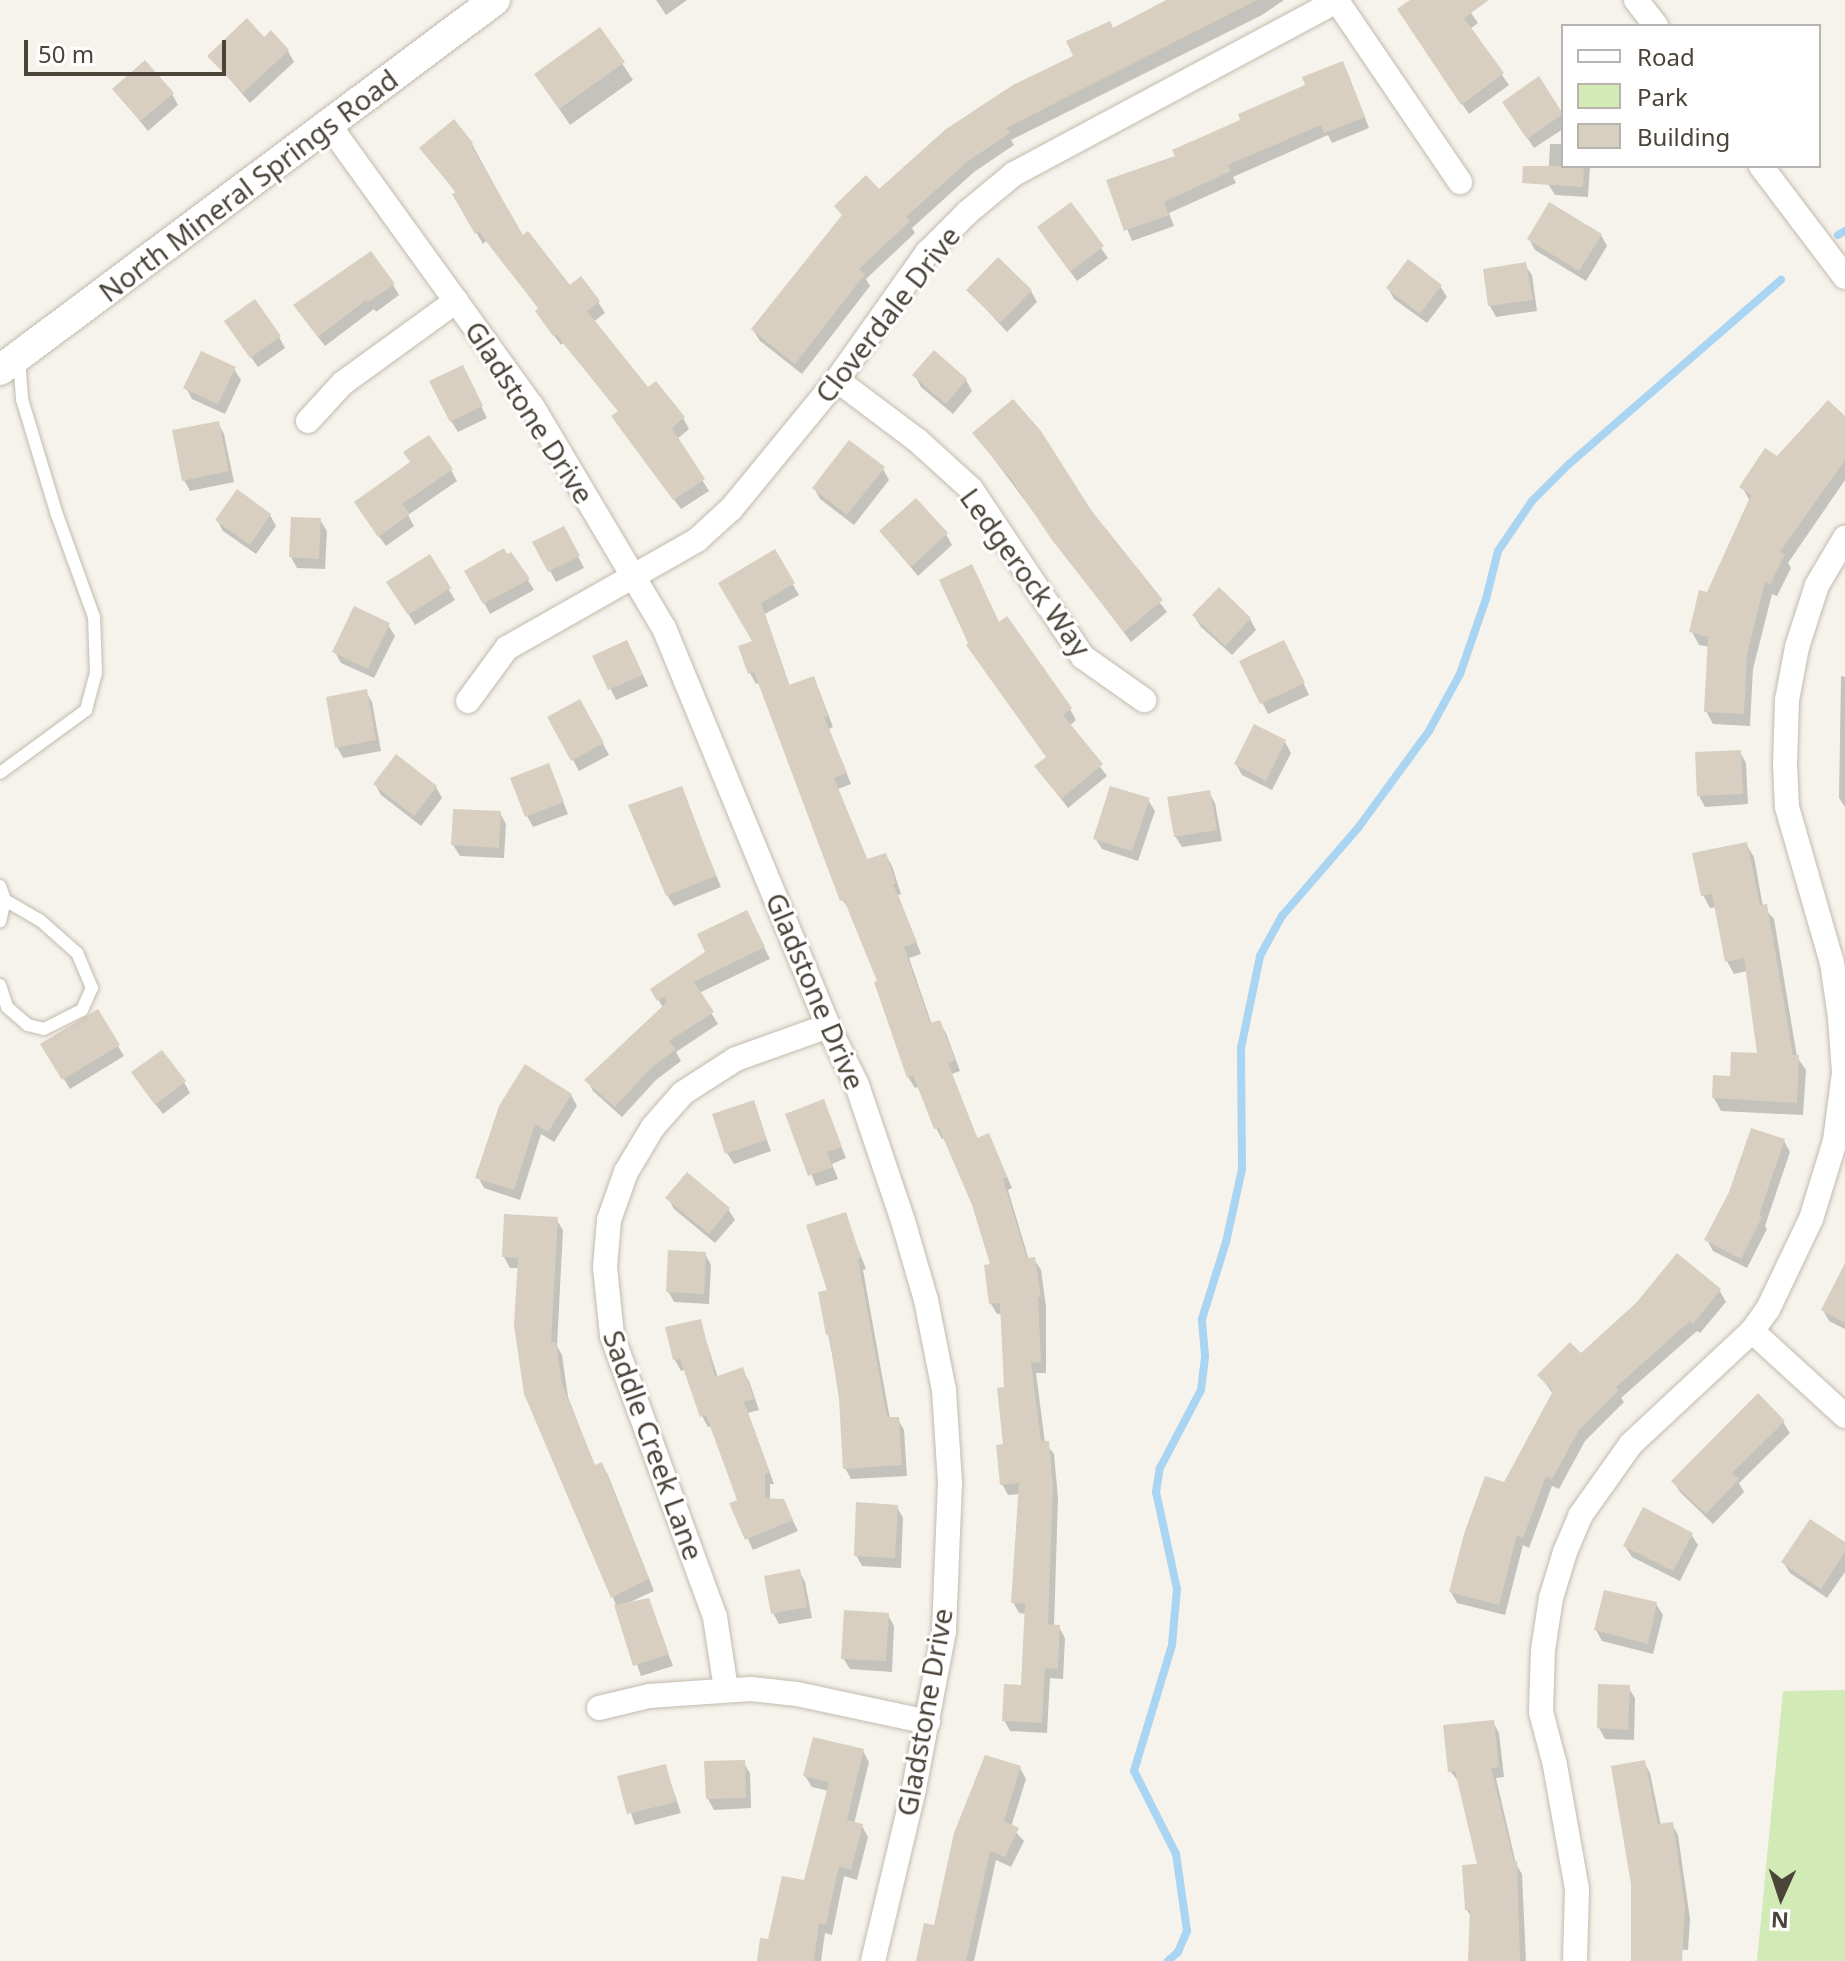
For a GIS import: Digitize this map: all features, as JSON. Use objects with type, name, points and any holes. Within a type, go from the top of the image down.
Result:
[{"type":"street","name":"North Mineral Springs Road","points":[[9,364],[495,0]]},
{"type":"street","points":[[1636,0],[1654,24]]},
{"type":"street","points":[[1338,1],[1460,182]]},
{"type":"street","name":"Cloverdale Drive","points":[[468,701],[507,648],[697,540],[731,509],[837,380],[927,253],[968,212],[1014,174],[1338,1]]},
{"type":"street","name":"Gladstone Drive","points":[[329,125],[532,406],[664,628],[708,728],[828,1026],[857,1085],[903,1221],[926,1300],[944,1390],[950,1482],[944,1631],[928,1722],[873,1961]]},
{"type":"street","points":[[1763,168],[1845,277]]},
{"type":"street","points":[[308,421],[343,383],[456,301]]},
{"type":"street","name":"Ledgerock Way","points":[[837,380],[917,440],[971,489],[1083,657],[1144,700]]},
{"type":"street","points":[[1575,1961],[1577,1889],[1555,1765],[1541,1712],[1543,1650],[1551,1598],[1580,1516],[1612,1469],[1668,1406],[1752,1331],[1768,1309],[1824,1184],[1835,1141],[1844,1073],[1832,963],[1787,807],[1785,764],[1787,700],[1797,647],[1817,585],[1845,538]]},
{"type":"street","name":"Saddle Creek Lane","points":[[726,1689],[715,1617],[612,1335],[605,1267],[609,1220],[626,1172],[653,1127],[683,1093],[736,1059],[828,1026]]},
{"type":"street","points":[[1752,1331],[1845,1416]]},
{"type":"street","points":[[599,1708],[649,1696],[726,1689],[797,1694],[928,1722]]},
{"type":"lane","points":[[0,773],[86,710],[96,673],[94,617],[57,515],[9,364]]},
{"type":"lane","points":[[0,886],[5,900],[0,921]]},
{"type":"lane","points":[[0,985],[7,1007],[28,1025],[44,1029],[82,1010],[92,988],[77,953],[41,921],[5,900]]},
{"type":"green space","points":[[1845,1690],[1845,1961],[1757,1961],[1783,1691]]},
{"type":"building","points":[[1166,0],[1257,0],[1006,128],[1010,133],[968,161],[906,217],[910,221],[859,269],[865,274],[795,364],[751,329],[842,215],[834,206],[866,175],[879,189],[946,129],[1013,85],[1073,56],[1066,41],[1110,21],[1113,28]]},
{"type":"building","points":[[1410,0],[1489,0],[1464,18],[1504,73],[1461,105],[1397,9]]},
{"type":"building","points":[[247,18],[264,37],[271,30],[289,50],[243,93],[207,56]]},
{"type":"building","points":[[600,27],[625,62],[559,109],[534,74]]},
{"type":"building","points":[[145,60],[174,93],[140,121],[112,89]]},
{"type":"building","points":[[1343,61],[1365,117],[1324,133],[1321,125],[1228,165],[1231,171],[1164,202],[1169,215],[1124,231],[1106,180],[1175,156],[1172,150],[1240,120],[1238,114],[1305,85],[1302,77]]},
{"type":"building","points":[[1539,76],[1561,115],[1527,139],[1502,102]]},
{"type":"building","points":[[454,119],[473,143],[471,145],[523,235],[528,231],[570,285],[581,276],[600,301],[587,311],[648,387],[656,381],[685,417],[672,428],[705,479],[673,500],[611,416],[618,411],[556,334],[553,336],[535,311],[538,308],[479,232],[475,234],[452,194],[456,192],[419,148]]},
{"type":"building","points":[[1523,166],[1584,168],[1583,187],[1522,183]]},
{"type":"building","points":[[1071,202],[1104,246],[1070,272],[1037,227]]},
{"type":"building","points":[[1549,202],[1602,234],[1579,271],[1527,239]]},
{"type":"building","points":[[371,251],[395,284],[368,302],[366,300],[318,337],[293,305]]},
{"type":"building","points":[[998,257],[1032,290],[1000,323],[966,290]]},
{"type":"building","points":[[1408,259],[1442,285],[1420,314],[1386,288]]},
{"type":"building","points":[[1526,262],[1533,300],[1488,306],[1483,269]]},
{"type":"building","points":[[255,299],[281,336],[250,358],[224,321]]},
{"type":"building","points":[[934,350],[967,379],[946,404],[912,375]]},
{"type":"building","points":[[201,351],[236,367],[218,404],[183,388]]},
{"type":"building","points":[[463,365],[483,406],[450,422],[429,381]]},
{"type":"building","points":[[1013,399],[1041,431],[1091,510],[1163,600],[1124,632],[1052,540],[1011,479],[972,433]]},
{"type":"building","points":[[1828,400],[1845,416],[1845,460],[1780,552],[1785,554],[1770,585],[1765,582],[1747,655],[1744,714],[1704,712],[1708,637],[1689,632],[1699,590],[1707,592],[1751,495],[1739,487],[1765,448],[1777,456]]},
{"type":"building","points":[[219,421],[229,471],[182,481],[172,430]]},
{"type":"building","points":[[429,435],[453,469],[402,504],[410,514],[378,537],[354,502],[410,462],[403,452]]},
{"type":"building","points":[[849,440],[885,467],[847,515],[812,488]]},
{"type":"building","points":[[237,489],[271,514],[250,545],[215,520]]},
{"type":"building","points":[[916,498],[948,533],[911,567],[879,531]]},
{"type":"building","points":[[291,517],[321,518],[319,559],[289,557]]},
{"type":"building","points":[[564,526],[580,556],[548,572],[532,542]]},
{"type":"building","points":[[504,548],[507,554],[511,552],[530,579],[483,604],[464,571]]},
{"type":"building","points":[[775,549],[795,583],[761,603],[789,685],[814,676],[828,716],[824,717],[847,773],[834,778],[867,859],[886,853],[896,883],[893,884],[917,942],[904,947],[930,1023],[940,1020],[955,1060],[948,1063],[977,1138],[989,1133],[1007,1177],[1003,1179],[1027,1258],[1035,1257],[1041,1297],[1038,1297],[1041,1362],[1031,1363],[1041,1441],[1049,1441],[1053,1486],[1048,1624],[1060,1625],[1058,1669],[1045,1668],[1042,1723],[1002,1721],[1004,1684],[1021,1685],[1025,1604],[1011,1603],[1019,1483],[1000,1485],[996,1445],[1003,1444],[997,1388],[1004,1387],[1000,1303],[989,1304],[984,1265],[990,1264],[972,1205],[939,1128],[934,1129],[913,1075],[907,1078],[874,982],[877,981],[844,900],[840,901],[754,672],[748,674],[738,646],[752,641],[718,583]]},
{"type":"building","points":[[430,554],[451,588],[408,615],[386,582]]},
{"type":"building","points":[[972,564],[999,622],[1007,616],[1072,708],[1063,715],[1103,764],[1061,799],[1034,766],[1046,757],[966,645],[968,643],[939,580]]},
{"type":"building","points":[[1219,587],[1251,618],[1225,646],[1192,615]]},
{"type":"building","points":[[354,606],[390,623],[368,669],[332,652]]},
{"type":"building","points":[[627,640],[643,675],[608,690],[592,656]]},
{"type":"building","points":[[1284,640],[1305,683],[1260,704],[1239,661]]},
{"type":"building","points":[[367,689],[376,740],[335,748],[326,697]]},
{"type":"building","points":[[580,699],[604,743],[571,761],[547,717]]},
{"type":"building","points":[[1254,724],[1286,740],[1266,781],[1234,764]]},
{"type":"building","points":[[1741,750],[1743,794],[1697,796],[1695,752]]},
{"type":"building","points":[[396,754],[437,786],[414,816],[373,784]]},
{"type":"building","points":[[549,763],[564,802],[525,817],[510,778]]},
{"type":"building","points":[[682,786],[716,876],[666,896],[628,805]]},
{"type":"building","points":[[1110,786],[1150,798],[1132,851],[1093,839]]},
{"type":"building","points":[[1210,790],[1217,830],[1174,837],[1167,797]]},
{"type":"building","points":[[453,809],[501,811],[499,848],[451,845]]},
{"type":"building","points":[[1747,842],[1760,905],[1767,904],[1793,1055],[1799,1055],[1797,1103],[1712,1098],[1713,1075],[1730,1076],[1731,1052],[1757,1053],[1744,958],[1725,962],[1712,894],[1701,896],[1692,853]]},
{"type":"building","points":[[747,910],[765,947],[694,982],[714,1012],[669,1041],[676,1049],[650,1069],[615,1107],[584,1080],[667,1002],[664,997],[657,1001],[650,989],[705,952],[697,934]]},
{"type":"building","points":[[98,1009],[120,1045],[62,1080],[40,1044]]},
{"type":"building","points":[[162,1050],[186,1081],[155,1105],[131,1072]]},
{"type":"building","points":[[525,1064],[572,1094],[548,1132],[535,1124],[514,1190],[475,1178],[499,1106]]},
{"type":"building","points":[[824,1099],[842,1147],[827,1152],[833,1167],[808,1176],[785,1114]]},
{"type":"building","points":[[754,1100],[767,1140],[725,1154],[712,1114]]},
{"type":"building","points":[[1751,1128],[1785,1139],[1759,1215],[1762,1217],[1741,1259],[1704,1240],[1729,1192]]},
{"type":"building","points":[[687,1172],[730,1208],[709,1234],[665,1198]]},
{"type":"building","points":[[846,1212],[861,1258],[858,1259],[887,1417],[899,1417],[902,1465],[843,1469],[839,1399],[829,1334],[826,1335],[818,1292],[827,1290],[806,1225]]},
{"type":"building","points":[[504,1214],[558,1217],[551,1343],[556,1342],[562,1384],[595,1465],[602,1462],[649,1579],[611,1598],[524,1394],[514,1325],[518,1258],[502,1257]]},
{"type":"building","points":[[668,1250],[706,1252],[704,1294],[666,1292]]},
{"type":"building","points":[[1677,1253],[1721,1289],[1693,1324],[1690,1321],[1616,1387],[1619,1390],[1579,1430],[1552,1479],[1546,1476],[1523,1538],[1517,1535],[1499,1605],[1449,1592],[1464,1534],[1485,1476],[1504,1482],[1553,1391],[1537,1375],[1570,1342],[1581,1353],[1636,1303]]},
{"type":"building","points":[[1845,1263],[1845,1323],[1821,1310]]},
{"type":"building","points":[[701,1319],[715,1377],[743,1367],[754,1399],[744,1402],[770,1473],[765,1473],[765,1498],[784,1499],[793,1520],[745,1540],[729,1503],[737,1500],[706,1415],[700,1417],[680,1359],[673,1360],[665,1327]]},
{"type":"building","points":[[1758,1393],[1785,1421],[1732,1473],[1739,1479],[1706,1514],[1671,1481]]},
{"type":"building","points":[[856,1502],[898,1505],[895,1558],[854,1556]]},
{"type":"building","points":[[1643,1507],[1693,1533],[1673,1571],[1623,1546]]},
{"type":"building","points":[[1810,1519],[1845,1542],[1845,1552],[1821,1589],[1781,1562]]},
{"type":"building","points":[[800,1569],[807,1607],[771,1614],[764,1576]]},
{"type":"building","points":[[1604,1590],[1657,1602],[1648,1644],[1594,1630]]},
{"type":"building","points":[[649,1598],[669,1654],[633,1666],[614,1605]]},
{"type":"building","points":[[844,1610],[889,1613],[886,1661],[841,1659]]},
{"type":"building","points":[[1598,1684],[1630,1685],[1628,1730],[1597,1728]]},
{"type":"building","points":[[1494,1720],[1499,1767],[1491,1768],[1514,1861],[1517,1861],[1520,1961],[1468,1961],[1470,1910],[1465,1910],[1462,1865],[1477,1864],[1455,1771],[1448,1772],[1443,1725]]},
{"type":"building","points":[[813,1737],[864,1749],[847,1820],[863,1824],[851,1870],[839,1866],[826,1925],[819,1923],[814,1961],[757,1961],[760,1938],[768,1939],[782,1876],[804,1880],[829,1782],[803,1776]]},
{"type":"building","points":[[985,1755],[1021,1766],[1004,1821],[1019,1828],[1005,1857],[990,1851],[966,1961],[916,1961],[924,1923],[934,1925],[954,1833]]},
{"type":"building","points":[[745,1760],[746,1798],[706,1799],[704,1761]]},
{"type":"building","points":[[1645,1760],[1658,1824],[1673,1822],[1685,1907],[1682,1961],[1631,1961],[1631,1884],[1611,1766]]},
{"type":"building","points":[[666,1764],[676,1802],[627,1814],[617,1776]]},
{"type":"waterway","points":[[1838,235],[1845,231]]},
{"type":"waterway","points":[[1168,1961],[1178,1952],[1187,1931],[1176,1854],[1134,1771],[1172,1645],[1177,1589],[1156,1492],[1160,1468],[1201,1390],[1205,1356],[1202,1319],[1226,1242],[1242,1169],[1241,1048],[1260,956],[1282,916],[1358,828],[1429,731],[1460,674],[1486,599],[1498,551],[1532,501],[1569,464],[1781,280]]}]
